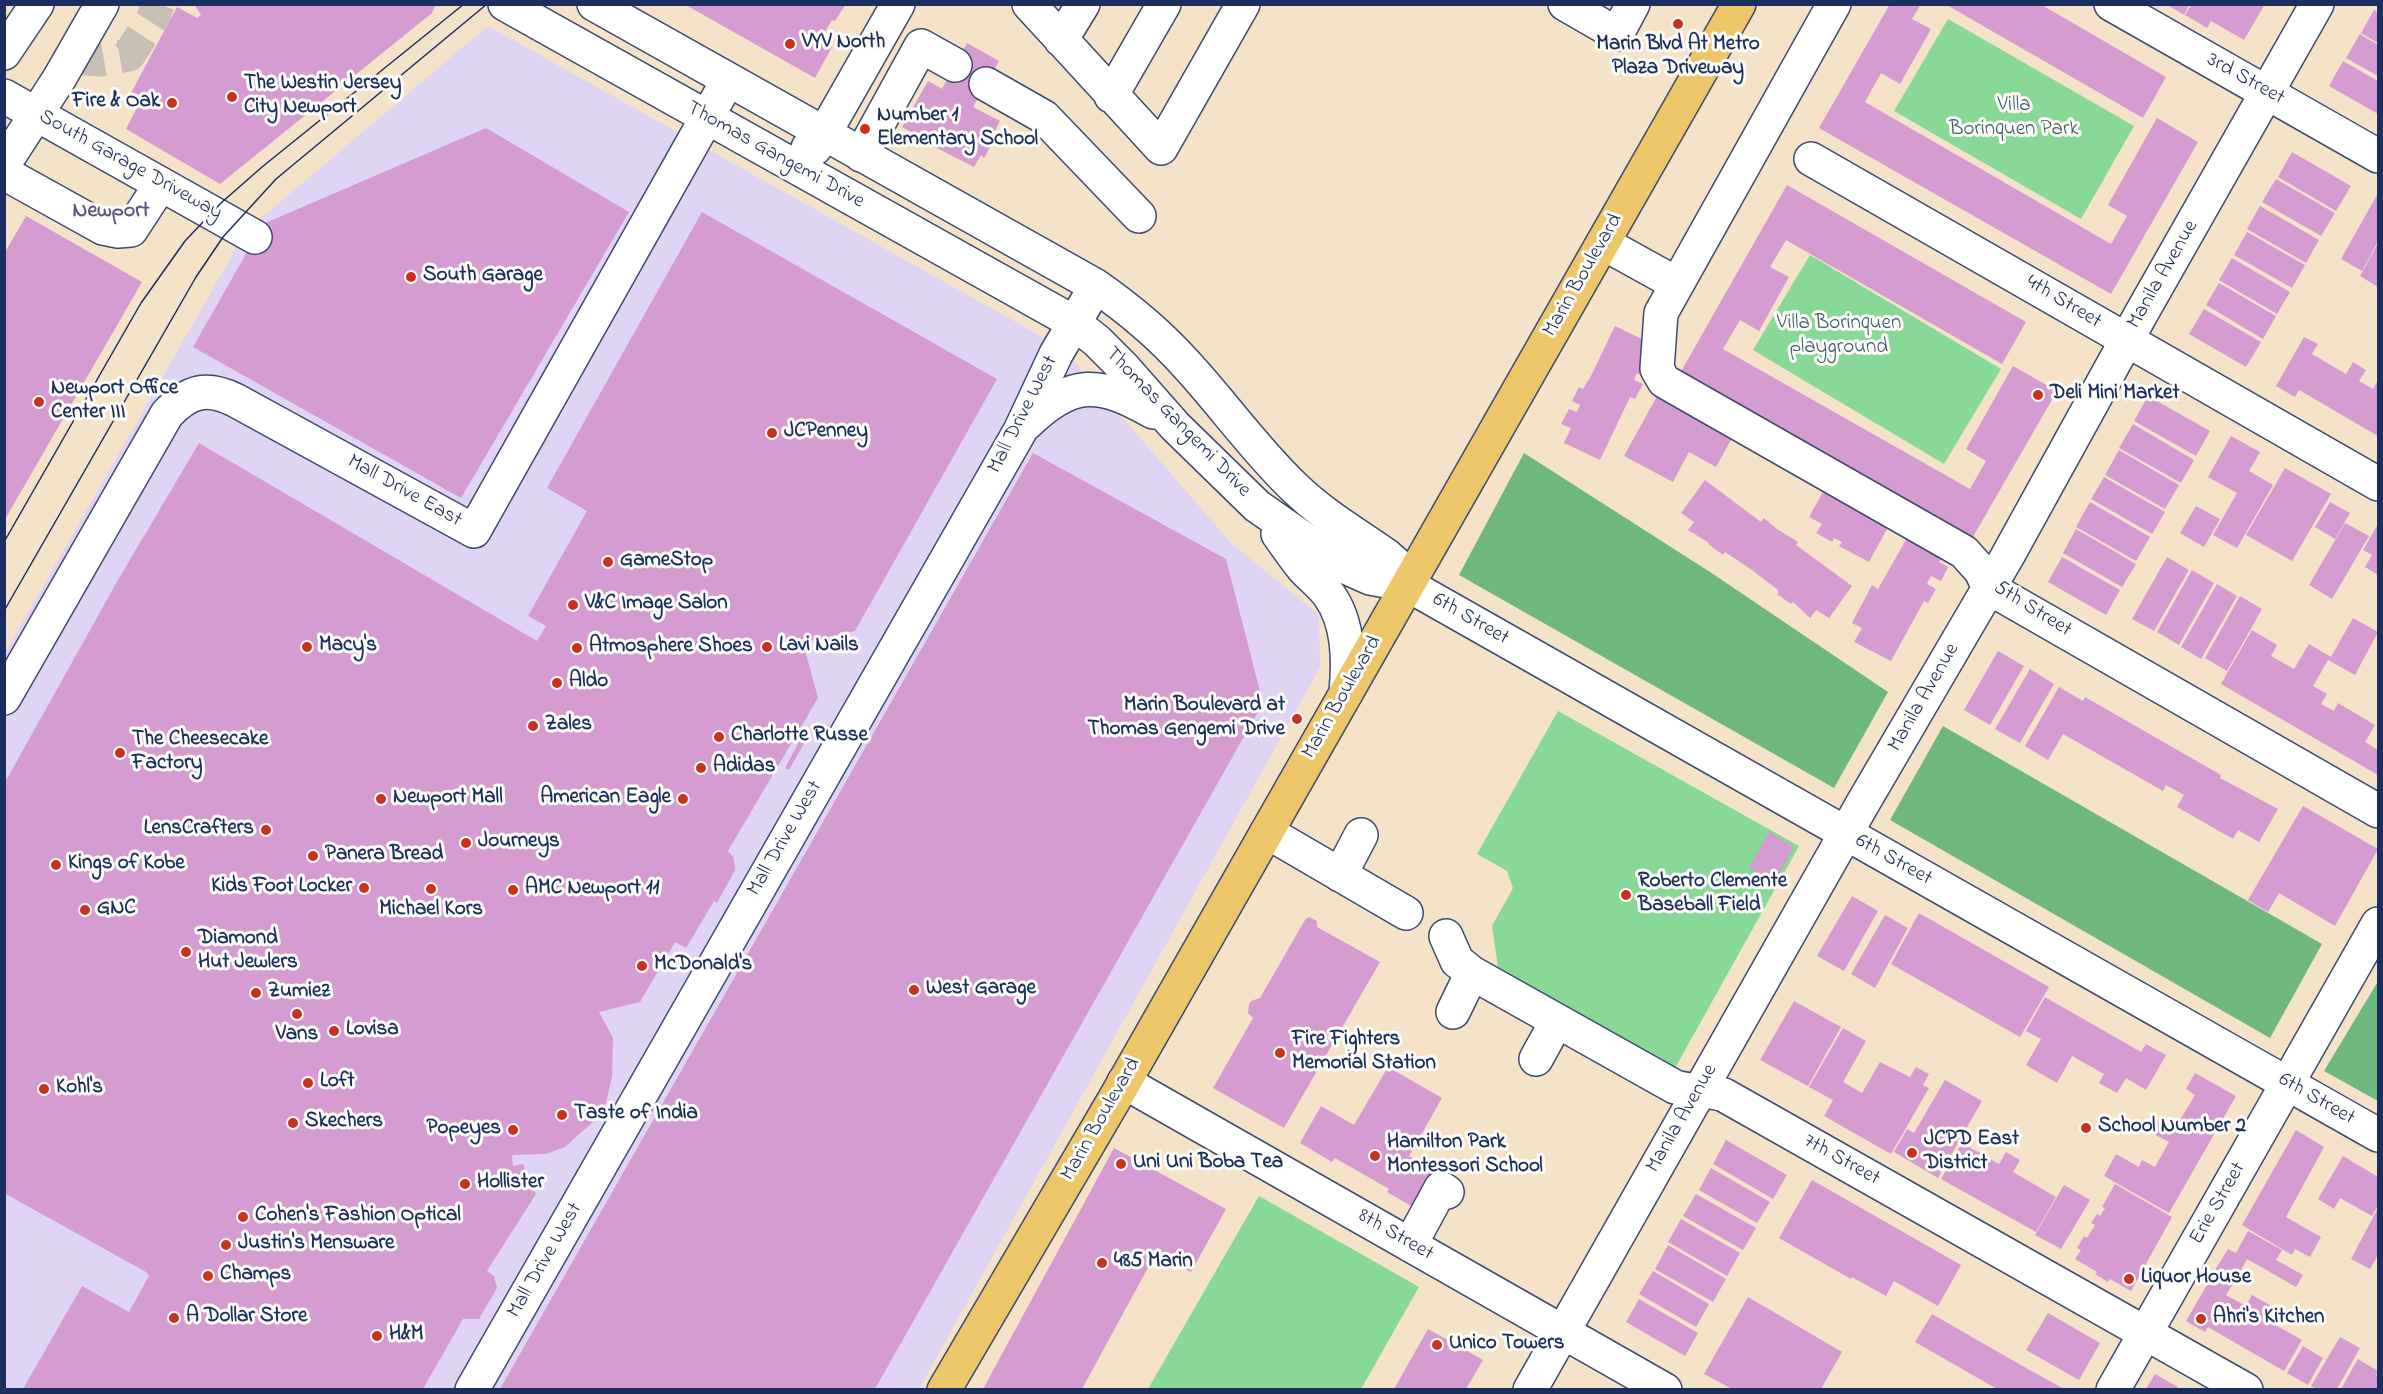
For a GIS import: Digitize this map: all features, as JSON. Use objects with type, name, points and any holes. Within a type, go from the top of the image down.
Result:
[{"type":"main road","name":"Marin Boulevard","points":[[952,1387],[1739,4]]},
{"type":"street","points":[[4,53],[37,4]]},
{"type":"street","points":[[4,164],[37,114],[102,4]]},
{"type":"street","name":"Thomas Gangemi Drive","points":[[505,4],[1073,322],[1097,341],[1175,426],[1257,506],[1343,566],[1370,578],[1408,585]]},
{"type":"street","name":"Thomas Gangemi Drive","points":[[594,4],[1096,286],[1123,305],[1186,363],[1294,488],[1328,516],[1387,556],[1408,585]]},
{"type":"street","points":[[736,135],[748,125],[771,130],[804,147],[814,148],[898,4]]},
{"type":"street","points":[[1029,4],[1161,148],[1244,4]]},
{"type":"street","points":[[1061,40],[1083,4]]},
{"type":"street","points":[[1111,96],[1164,4]]},
{"type":"street","points":[[1565,4],[1617,34],[1633,4]]},
{"type":"street","points":[[1603,243],[1677,284],[1834,4]]},
{"type":"street","name":"3rd Street","points":[[2111,4],[2379,156]]},
{"type":"street","name":"Manila Avenue","points":[[1530,1389],[1989,588],[2317,4]]},
{"type":"street","points":[[861,155],[921,46],[955,65]]},
{"type":"street","name":"Mall Drive East","points":[[4,698],[167,414],[178,402],[199,391],[225,395],[235,400],[474,531],[728,80]]},
{"type":"street","points":[[986,84],[1044,117],[1139,216]]},
{"type":"street","name":"South Garage Driveway","points":[[4,96],[255,237]]},
{"type":"street","name":"4th Street","points":[[1811,159],[2379,484]]},
{"type":"street","points":[[4,173],[103,228],[118,231],[131,230],[161,184]]},
{"type":"street","name":"5th Street","points":[[1677,284],[1661,313],[1657,369],[1664,381],[1964,552],[1981,571],[1989,588],[2379,811]]},
{"type":"street","name":"Mall Drive West","points":[[472,1389],[1020,431],[1073,322],[1096,286]]},
{"type":"street","points":[[1020,431],[1058,397],[1080,391],[1095,390],[1120,394],[1175,426]]},
{"type":"street","points":[[1257,506],[1337,609],[1344,631],[1348,656],[1346,693]]},
{"type":"street","name":"6th Street","points":[[1408,585],[2379,1135]]},
{"type":"street","points":[[1267,832],[1406,913]]},
{"type":"street","points":[[1340,874],[1361,835]]},
{"type":"street","name":"Erie Street","points":[[2113,1389],[2379,924]]},
{"type":"street","name":"7th Street","points":[[1446,936],[1452,954],[1463,967],[1472,973],[1675,1087],[1708,1090],[1724,1095],[2246,1389]]},
{"type":"street","points":[[1453,1012],[1472,973]]},
{"type":"street","points":[[1536,1059],[1557,1021]]},
{"type":"street","name":"8th Street","points":[[1124,1082],[1665,1389]]},
{"type":"street","points":[[1410,1245],[1441,1188],[1447,1192]]},
{"type":"shaded area","points":[[488,26],[1062,348],[1232,544],[1319,615],[1320,667],[919,1389],[5,1390],[5,653],[246,231]]},
{"type":"green space","name":"Villa Borinquen Park","points":[[1948,19],[2134,126],[2081,219],[1894,111]]},
{"type":"green space","name":"Villa Borinquen playground","points":[[1810,255],[2001,369],[1944,464],[1753,350]]},
{"type":"green space","points":[[1524,453],[1710,572],[1888,692],[1834,788],[1459,575]]},
{"type":"green space","name":"Roberto Clemente Baseball Field","points":[[1558,711],[1799,846],[1675,1068],[1498,967],[1492,926],[1513,888],[1507,871],[1477,854]]},
{"type":"green space","points":[[1943,726],[2322,944],[2270,1038],[1890,820]]},
{"type":"green space","points":[[2378,984],[2378,1101],[2324,1071]]},
{"type":"green space","points":[[1259,1196],[1419,1287],[1361,1389],[1148,1389]]},
{"type":"building","name":"The Westin Jersey City Newport","points":[[194,4],[436,4],[432,13],[220,184],[126,129],[141,100],[131,93],[177,7],[197,18],[201,15]]},
{"type":"building","name":"VYV North","points":[[684,4],[846,4],[835,21],[832,20],[820,40],[832,47],[815,78]]},
{"type":"building","points":[[1890,4],[1921,4],[1912,19],[1931,29],[1900,84],[1881,73],[1865,102],[2111,244],[2127,216],[2108,205],[2157,118],[2198,142],[2111,294],[1819,128]]},
{"type":"building","points":[[1945,4],[2040,4],[2166,77],[2143,118]]},
{"type":"building","points":[[2166,4],[2190,4],[2184,15]]},
{"type":"building","points":[[2192,4],[2265,4],[2244,40],[2211,21],[2207,28],[2185,15]]},
{"type":"building","points":[[2374,10],[2378,13],[2378,43],[2361,33]]},
{"type":"building","points":[[2360,34],[2378,45],[2378,76],[2346,58]]},
{"type":"building","points":[[967,43],[999,61],[973,107],[1000,121],[994,133],[997,135],[984,158],[981,155],[974,167],[917,138],[918,136],[902,127],[928,81],[942,89]]},
{"type":"building","points":[[2343,61],[2378,81],[2378,114],[2329,86]]},
{"type":"building","name":"South Garage","points":[[486,128],[629,212],[461,498],[193,347],[263,224]]},
{"type":"building","points":[[2292,152],[2351,186],[2336,211],[2278,177]]},
{"type":"building","points":[[2276,179],[2335,213],[2321,236],[2262,202]]},
{"type":"building","points":[[1787,185],[2026,322],[2002,364],[1786,240],[1770,267],[1789,277],[1759,331],[1740,320],[1723,349],[1970,489],[1986,461],[1966,449],[2013,366],[2057,391],[1970,542],[1679,375]]},
{"type":"building","points":[[2378,193],[2378,241],[2362,271],[2341,259]]},
{"type":"building","points":[[2260,206],[2319,240],[2306,263],[2247,229]]},
{"type":"building","name":"Newport Mall","points":[[702,212],[997,379],[855,631],[810,641],[805,650],[818,698],[728,851],[734,858],[735,870],[717,903],[714,901],[686,948],[675,942],[640,1002],[599,1012],[613,1038],[612,1077],[606,1103],[595,1120],[565,1147],[546,1154],[512,1155],[513,1166],[523,1164],[536,1194],[487,1271],[494,1276],[497,1288],[479,1319],[463,1319],[423,1389],[23,1389],[82,1286],[129,1312],[149,1276],[146,1272],[4,1193],[4,784],[118,580],[199,443],[537,641],[546,626],[528,616],[587,511],[547,488]]},
{"type":"building","name":"Newport Office Center III","points":[[26,216],[142,282],[4,521],[4,254]]},
{"type":"building","points":[[2247,232],[2305,265],[2292,288],[2234,255]]},
{"type":"building","points":[[2378,243],[2378,287],[2360,276]]},
{"type":"building","points":[[2232,258],[2290,292],[2277,314],[2219,280]]},
{"type":"building","points":[[2219,283],[2276,316],[2263,339],[2206,305]]},
{"type":"building","points":[[2204,309],[2261,342],[2246,367],[2189,334]]},
{"type":"building","points":[[1615,326],[1650,343],[1646,377],[1637,373],[1634,380],[1643,384],[1635,399],[1630,397],[1600,460],[1564,443],[1571,428],[1561,424],[1569,409],[1577,412],[1580,405],[1572,401],[1579,387],[1583,389],[1591,376]]},
{"type":"building","points":[[2304,337],[2318,344],[2312,354],[2346,374],[2353,362],[2366,370],[2359,381],[2373,389],[2378,380],[2378,436],[2299,390],[2295,397],[2276,386]]},
{"type":"building","points":[[1662,387],[1737,429],[1716,467],[1689,452],[1673,482],[1624,456]]},
{"type":"building","points":[[2148,396],[2210,431],[2196,456],[2134,421]]},
{"type":"building","points":[[2133,424],[2194,460],[2181,483],[2119,448]]},
{"type":"building","points":[[2231,436],[2260,452],[2249,471],[2273,485],[2237,548],[2213,535],[2237,493],[2208,477]]},
{"type":"building","points":[[2119,450],[2179,485],[2165,509],[2105,475]]},
{"type":"building","name":"West Garage","points":[[1033,453],[1226,559],[1263,703],[875,1389],[500,1389]]},
{"type":"building","points":[[2285,468],[2331,494],[2292,561],[2246,535]]},
{"type":"building","points":[[2104,477],[2165,512],[2152,534],[2091,499]]},
{"type":"building","points":[[1705,480],[1761,522],[1764,518],[1798,542],[1796,545],[1852,586],[1829,618],[1816,610],[1810,618],[1793,602],[1791,604],[1777,594],[1779,592],[1777,589],[1749,568],[1725,552],[1723,555],[1688,530],[1694,522],[1681,513]]},
{"type":"building","points":[[1828,483],[1893,518],[1869,562],[1839,546],[1842,542],[1834,538],[1832,542],[1816,533],[1822,524],[1809,517]]},
{"type":"building","points":[[2090,502],[2150,537],[2136,561],[2076,527]]},
{"type":"building","points":[[2330,502],[2350,513],[2335,539],[2315,527]]},
{"type":"building","points":[[2196,506],[2220,519],[2204,547],[2180,533]]},
{"type":"building","points":[[2345,523],[2369,536],[2332,599],[2309,585]]},
{"type":"building","points":[[2378,524],[2378,575],[2365,567],[2372,555],[2363,550]]},
{"type":"building","points":[[2076,529],[2136,564],[2122,587],[2063,553]]},
{"type":"building","points":[[1911,531],[1946,550],[1939,562],[1948,567],[1941,581],[1931,576],[1927,584],[1936,589],[1928,603],[1924,601],[1891,661],[1854,642],[1862,628],[1852,623],[1872,585],[1878,589]]},
{"type":"building","points":[[2062,557],[2120,590],[2106,615],[2048,582]]},
{"type":"building","points":[[2167,557],[2189,570],[2154,631],[2132,619]]},
{"type":"building","points":[[2192,570],[2214,583],[2179,645],[2157,632]]},
{"type":"building","points":[[2217,584],[2237,596],[2201,659],[2181,647]]},
{"type":"building","points":[[2240,596],[2262,609],[2227,671],[2205,658]]},
{"type":"building","points":[[2353,618],[2378,632],[2355,675],[2328,660],[2313,686],[2327,694],[2321,704],[2334,711],[2338,703],[2375,725],[2365,742],[2378,750],[2378,775],[2221,684],[2252,630],[2277,645],[2271,656],[2294,669],[2309,644],[2331,657]]},
{"type":"building","points":[[1998,651],[2024,666],[1990,725],[1964,710]]},
{"type":"building","points":[[2030,669],[2054,684],[2020,743],[1995,729]]},
{"type":"building","points":[[2059,687],[2083,701],[2085,697],[2221,775],[2220,778],[2278,809],[2259,842],[2238,830],[2233,839],[2177,807],[2184,795],[2166,785],[2163,791],[2063,734],[2048,760],[2025,746]]},
{"type":"building","points":[[800,740],[805,742],[789,770],[785,768]]},
{"type":"building","points":[[2303,806],[2378,849],[2335,926],[2279,893],[2268,912],[2248,900]]},
{"type":"building","points":[[1769,832],[1794,847],[1774,883],[1749,868]]},
{"type":"building","points":[[1852,896],[1878,911],[1844,971],[1817,956]]},
{"type":"building","points":[[1919,913],[2049,987],[2020,1037],[1891,964]]},
{"type":"building","points":[[1885,915],[1908,928],[1875,988],[1851,974]]},
{"type":"building","name":"Fire Fighters Memorial Station","points":[[1309,917],[1317,921],[1317,927],[1380,962],[1284,1128],[1213,1088],[1253,1018],[1248,1013],[1249,1004],[1260,998],[1305,920]]},
{"type":"building","points":[[2045,997],[2141,1052],[2146,1044],[2166,1055],[2146,1090],[2126,1078],[2117,1093],[2099,1083],[2104,1074],[2072,1056],[2057,1083],[2026,1065],[2041,1039],[2026,1031]]},
{"type":"building","points":[[1794,1001],[1841,1027],[1808,1086],[1760,1060]]},
{"type":"building","points":[[1843,1028],[1866,1041],[1843,1082],[1862,1093],[1880,1062],[1910,1077],[1916,1067],[1929,1074],[1923,1085],[1929,1088],[1891,1154],[1824,1116],[1833,1100],[1809,1087]]},
{"type":"building","points":[[1388,1067],[1442,1098],[1409,1156],[1441,1174],[1420,1211],[1387,1192],[1389,1189],[1335,1158],[1332,1162],[1300,1143],[1321,1106],[1354,1125]]},
{"type":"building","points":[[2195,1073],[2236,1096],[2169,1213],[2104,1176],[2116,1154],[2139,1167],[2142,1160],[2155,1167],[2169,1142],[2152,1133],[2159,1122],[2174,1130],[2195,1095],[2186,1089]]},
{"type":"building","points":[[1945,1080],[1982,1101],[1938,1178],[1894,1152],[1907,1129],[1914,1133]]},
{"type":"building","points":[[2296,1130],[2324,1147],[2286,1217],[2321,1237],[2310,1257],[2295,1249],[2292,1255],[2242,1225]]},
{"type":"building","points":[[1726,1140],[1787,1175],[1773,1199],[1713,1164]]},
{"type":"building","points":[[1962,1143],[1999,1164],[2006,1152],[2020,1160],[2013,1172],[2056,1197],[2036,1232],[1941,1179]]},
{"type":"building","name":"485 Marin","points":[[1114,1148],[1226,1209],[1191,1272],[1156,1253],[1082,1389],[983,1389]]},
{"type":"building","points":[[2343,1156],[2378,1177],[2378,1205],[2372,1216],[2340,1198],[2334,1209],[2318,1199]]},
{"type":"building","points":[[1711,1168],[1770,1202],[1757,1223],[1699,1190]]},
{"type":"building","points":[[1812,1180],[1961,1265],[1938,1306],[1894,1281],[1886,1296],[1779,1238]]},
{"type":"building","points":[[2115,1184],[2172,1217],[2131,1291],[2110,1279],[2108,1282],[2095,1274],[2097,1272],[2075,1259],[2081,1250],[2077,1248],[2084,1236],[2087,1238],[2095,1225],[2091,1223],[2097,1214],[2100,1216],[2105,1208],[2102,1207]]},
{"type":"building","points":[[2064,1185],[2090,1200],[2061,1249],[2035,1235]]},
{"type":"building","points":[[1696,1194],[1756,1228],[1743,1250],[1683,1216]]},
{"type":"building","points":[[2378,1208],[2378,1255],[2370,1269],[2351,1259]]},
{"type":"building","points":[[1681,1219],[1740,1253],[1727,1276],[1668,1242]]},
{"type":"building","points":[[2248,1231],[2282,1250],[2276,1260],[2303,1275],[2296,1287],[2247,1259],[2235,1281],[2215,1270],[2228,1249],[2236,1253]]},
{"type":"building","points":[[1668,1245],[1726,1279],[1713,1302],[1655,1269]]},
{"type":"building","points":[[1653,1271],[1709,1304],[1696,1327],[1639,1294]]},
{"type":"building","points":[[2215,1271],[2234,1282],[2226,1295],[2246,1306],[2252,1295],[2270,1305],[2263,1318],[2302,1340],[2284,1371],[2208,1327],[2205,1332],[2186,1321]]},
{"type":"building","points":[[1748,1297],[1842,1352],[1821,1389],[1732,1389],[1704,1374]]},
{"type":"building","points":[[1639,1299],[1698,1333],[1685,1356],[1626,1322]]},
{"type":"building","points":[[2048,1313],[2100,1343],[2079,1380],[2026,1350]]},
{"type":"building","points":[[1932,1314],[2064,1389],[1997,1389],[1915,1342]]},
{"type":"building","name":"Unico Towers","points":[[1428,1329],[1483,1360],[1466,1389],[1394,1389]]},
{"type":"building","points":[[2340,1337],[2360,1348],[2337,1389],[2317,1389],[2311,1386]]},
{"type":"building","points":[[2303,1346],[2323,1358],[2308,1385],[2287,1373]]},
{"type":"building","points":[[2358,1359],[2378,1371],[2376,1375],[2378,1376],[2378,1389],[2341,1389]]},
{"type":"building","points":[[2155,1374],[2178,1387],[2176,1389],[2146,1389]]},
{"type":"tunnel","points":[[71,58],[100,60],[129,55],[153,18],[158,4]]},
{"type":"tram line","points":[[4,542],[141,303],[185,241],[221,203],[262,167],[464,4]]},
{"type":"tram line","points":[[4,611],[196,277],[223,237],[276,179],[487,4]]},
{"type":"place","name":"Marin Blvd At Metro Plaza Driveway","points":[[1678,24]]},
{"type":"place","name":"VYV North","points":[[790,44]]},
{"type":"place","name":"The Westin Jersey City Newport","points":[[232,97]]},
{"type":"place","name":"Fire & Oak","points":[[172,103]]},
{"type":"place","name":"Number 1 Elementary School","points":[[865,129]]},
{"type":"place","name":"South Garage","points":[[411,277]]},
{"type":"place","name":"Deli Mini Market","points":[[2038,395]]},
{"type":"place","name":"Newport Office Center III","points":[[39,402]]},
{"type":"place","name":"JCPenney","points":[[772,433]]},
{"type":"place","name":"GameStop","points":[[608,562]]},
{"type":"place","name":"V&C Image Salon","points":[[573,605]]},
{"type":"place","name":"Macy's","points":[[307,647]]},
{"type":"place","name":"Lavi Nails","points":[[767,647]]},
{"type":"place","name":"Atmosphere Shoes","points":[[577,648]]},
{"type":"place","name":"Aldo","points":[[557,683]]},
{"type":"place","name":"Marin Boulevard at Thomas Gengemi Drive","points":[[1297,719]]},
{"type":"place","name":"Zales","points":[[533,726]]},
{"type":"place","name":"Charlotte Russe","points":[[719,737]]},
{"type":"place","name":"The Cheesecake Factory","points":[[120,753]]},
{"type":"place","name":"Adidas","points":[[701,768]]},
{"type":"place","name":"Newport Mall","points":[[381,799]]},
{"type":"place","name":"American Eagle","points":[[683,799]]},
{"type":"place","name":"LensCrafters","points":[[266,830]]},
{"type":"place","name":"Journeys","points":[[466,843]]},
{"type":"place","name":"Panera Bread","points":[[313,856]]},
{"type":"place","name":"Kings of Kobe","points":[[56,865]]},
{"type":"place","name":"Kids Foot Locker","points":[[364,888]]},
{"type":"place","name":"Michael Kors","points":[[431,889]]},
{"type":"place","name":"AMC Newport 11","points":[[513,890]]},
{"type":"place","name":"Roberto Clemente Baseball Field","points":[[1626,895]]},
{"type":"place","name":"GNC","points":[[85,910]]},
{"type":"place","name":"Diamond Hut Jewlers","points":[[186,952]]},
{"type":"place","name":"McDonald's","points":[[642,966]]},
{"type":"place","name":"West Garage","points":[[914,990]]},
{"type":"place","name":"Zumiez","points":[[256,993]]},
{"type":"place","name":"Vans","points":[[297,1014]]},
{"type":"place","name":"Lovisa","points":[[334,1031]]},
{"type":"place","name":"Fire Fighters Memorial Station","points":[[1280,1053]]},
{"type":"place","name":"Loft","points":[[308,1083]]},
{"type":"place","name":"Kohl's","points":[[44,1089]]},
{"type":"place","name":"Taste of India","points":[[562,1115]]},
{"type":"place","name":"Skechers","points":[[293,1123]]},
{"type":"place","name":"School Number 2","points":[[2086,1128]]},
{"type":"place","name":"Popeyes","points":[[513,1130]]},
{"type":"place","name":"JCPD East District","points":[[1912,1153]]},
{"type":"place","name":"Hamilton Park Montessori School","points":[[1375,1156]]},
{"type":"place","name":"Uni Uni Boba Tea","points":[[1121,1164]]},
{"type":"place","name":"Hollister","points":[[465,1184]]},
{"type":"place","name":"Cohen's Fashion Optical","points":[[243,1217]]},
{"type":"place","name":"Justin's Mensware","points":[[226,1245]]},
{"type":"place","name":"485 Marin","points":[[1102,1263]]},
{"type":"place","name":"Champs","points":[[208,1276]]},
{"type":"place","name":"Liquor House","points":[[2129,1279]]},
{"type":"place","name":"A Dollar Store","points":[[174,1318]]},
{"type":"place","name":"Ahri's Kitchen","points":[[2201,1319]]},
{"type":"place","name":"H&M","points":[[377,1336]]},
{"type":"place","name":"Unico Towers","points":[[1437,1345]]},
{"type":"district","name":"Newport","points":[[111,212]]}]
